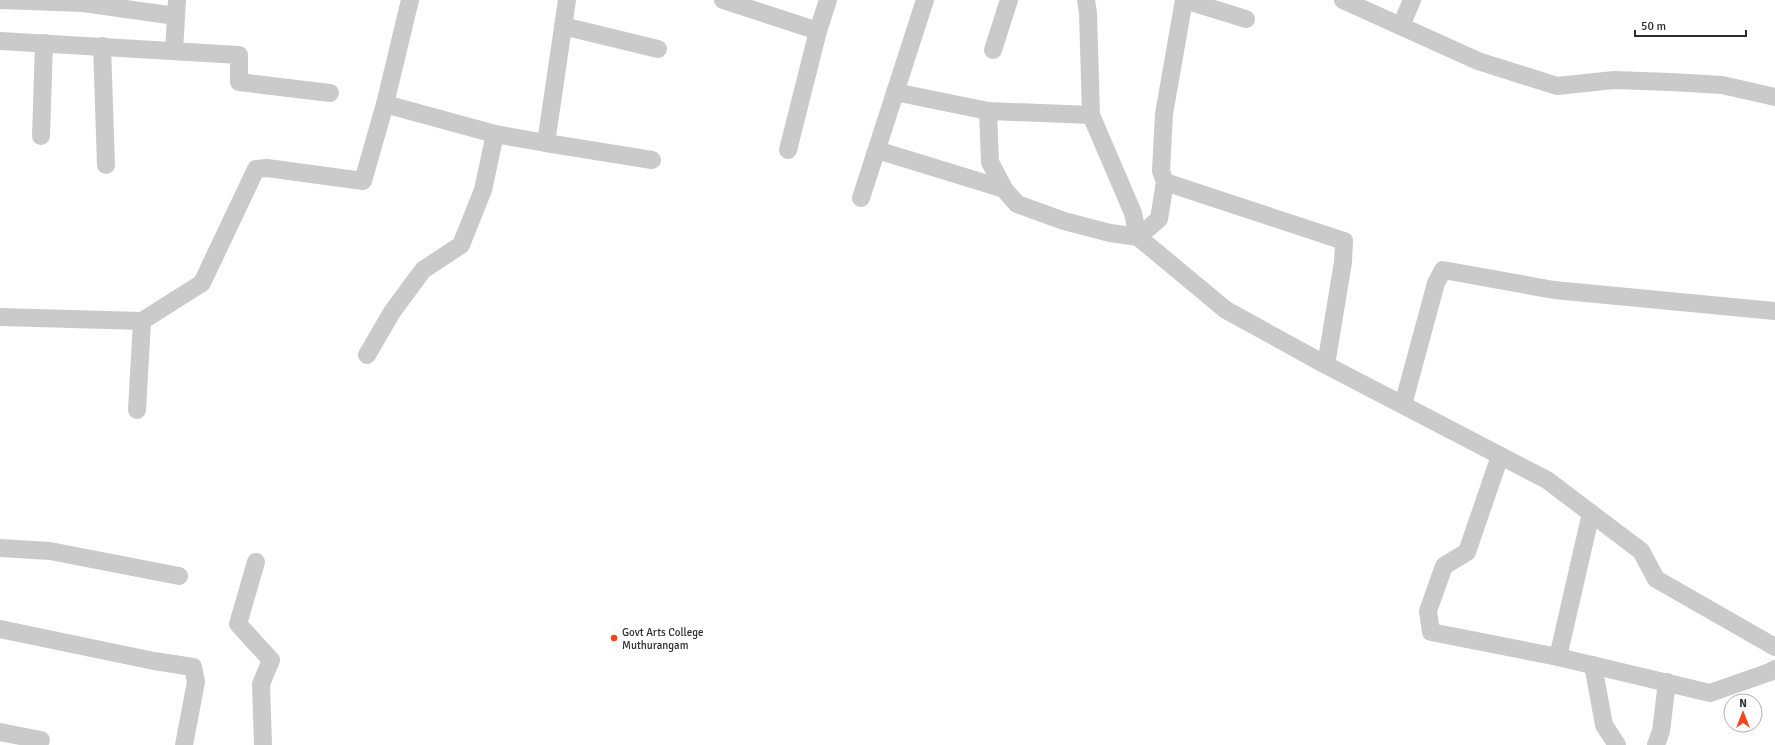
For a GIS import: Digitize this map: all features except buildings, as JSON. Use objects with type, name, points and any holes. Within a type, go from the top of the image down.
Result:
[{"type":"street","points":[[0,0],[176,8],[174,50]]},
{"type":"street","points":[[0,317],[142,321],[202,283],[256,169],[267,168],[363,181],[385,104],[410,0]]},
{"type":"street","points":[[546,143],[567,0]]},
{"type":"street","points":[[723,0],[818,31]]},
{"type":"street","points":[[788,150],[818,31],[828,0]]},
{"type":"street","points":[[861,198],[925,0]]},
{"type":"street","points":[[993,50],[1009,0]]},
{"type":"street","points":[[1086,0],[1088,13],[1091,115],[1133,213],[1138,236]]},
{"type":"street","points":[[1138,236],[1159,219],[1165,182],[1161,170],[1164,114],[1184,0],[1246,18]]},
{"type":"street","points":[[1343,0],[1478,61],[1557,86],[1614,80],[1671,82],[1722,85],[1775,98]]},
{"type":"street","points":[[1401,26],[1412,0]]},
{"type":"street","points":[[563,26],[658,49]]},
{"type":"street","points":[[0,41],[174,50],[239,56],[239,82],[330,93]]},
{"type":"street","points":[[41,136],[44,43]]},
{"type":"street","points":[[102,46],[106,165]]},
{"type":"street","points":[[896,92],[988,111],[1091,115]]},
{"type":"street","points":[[385,104],[495,134],[652,160]]},
{"type":"street","points":[[988,111],[990,162],[1004,189],[1017,204],[1064,221],[1110,233],[1138,236],[1226,310],[1326,365],[1547,480],[1641,551],[1656,579],[1775,647]]},
{"type":"street","points":[[367,355],[392,312],[423,270],[461,245],[483,190],[495,134]]},
{"type":"street","points":[[877,150],[1004,189]]},
{"type":"street","points":[[1165,182],[1344,241],[1343,262],[1326,365]]},
{"type":"street","points":[[1402,405],[1436,283],[1443,270],[1554,290],[1775,311]]},
{"type":"street","points":[[137,410],[142,321]]},
{"type":"street","points":[[1500,456],[1467,552],[1444,566],[1428,611],[1431,632],[1558,657],[1710,692],[1775,669]]},
{"type":"street","points":[[1558,657],[1591,513]]},
{"type":"street","points":[[0,548],[50,551],[179,576]]},
{"type":"street","points":[[256,562],[238,624],[271,660],[261,684],[263,745]]},
{"type":"street","points":[[0,629],[154,662],[193,667],[196,682],[184,745]]},
{"type":"street","points":[[1593,665],[1604,725],[1617,745]]},
{"type":"street","points":[[1656,745],[1661,731],[1667,682]]},
{"type":"street","points":[[0,732],[41,740]]},
{"type":"place","name":"Govt Arts College Muthurangam","points":[[614,638]]}]
